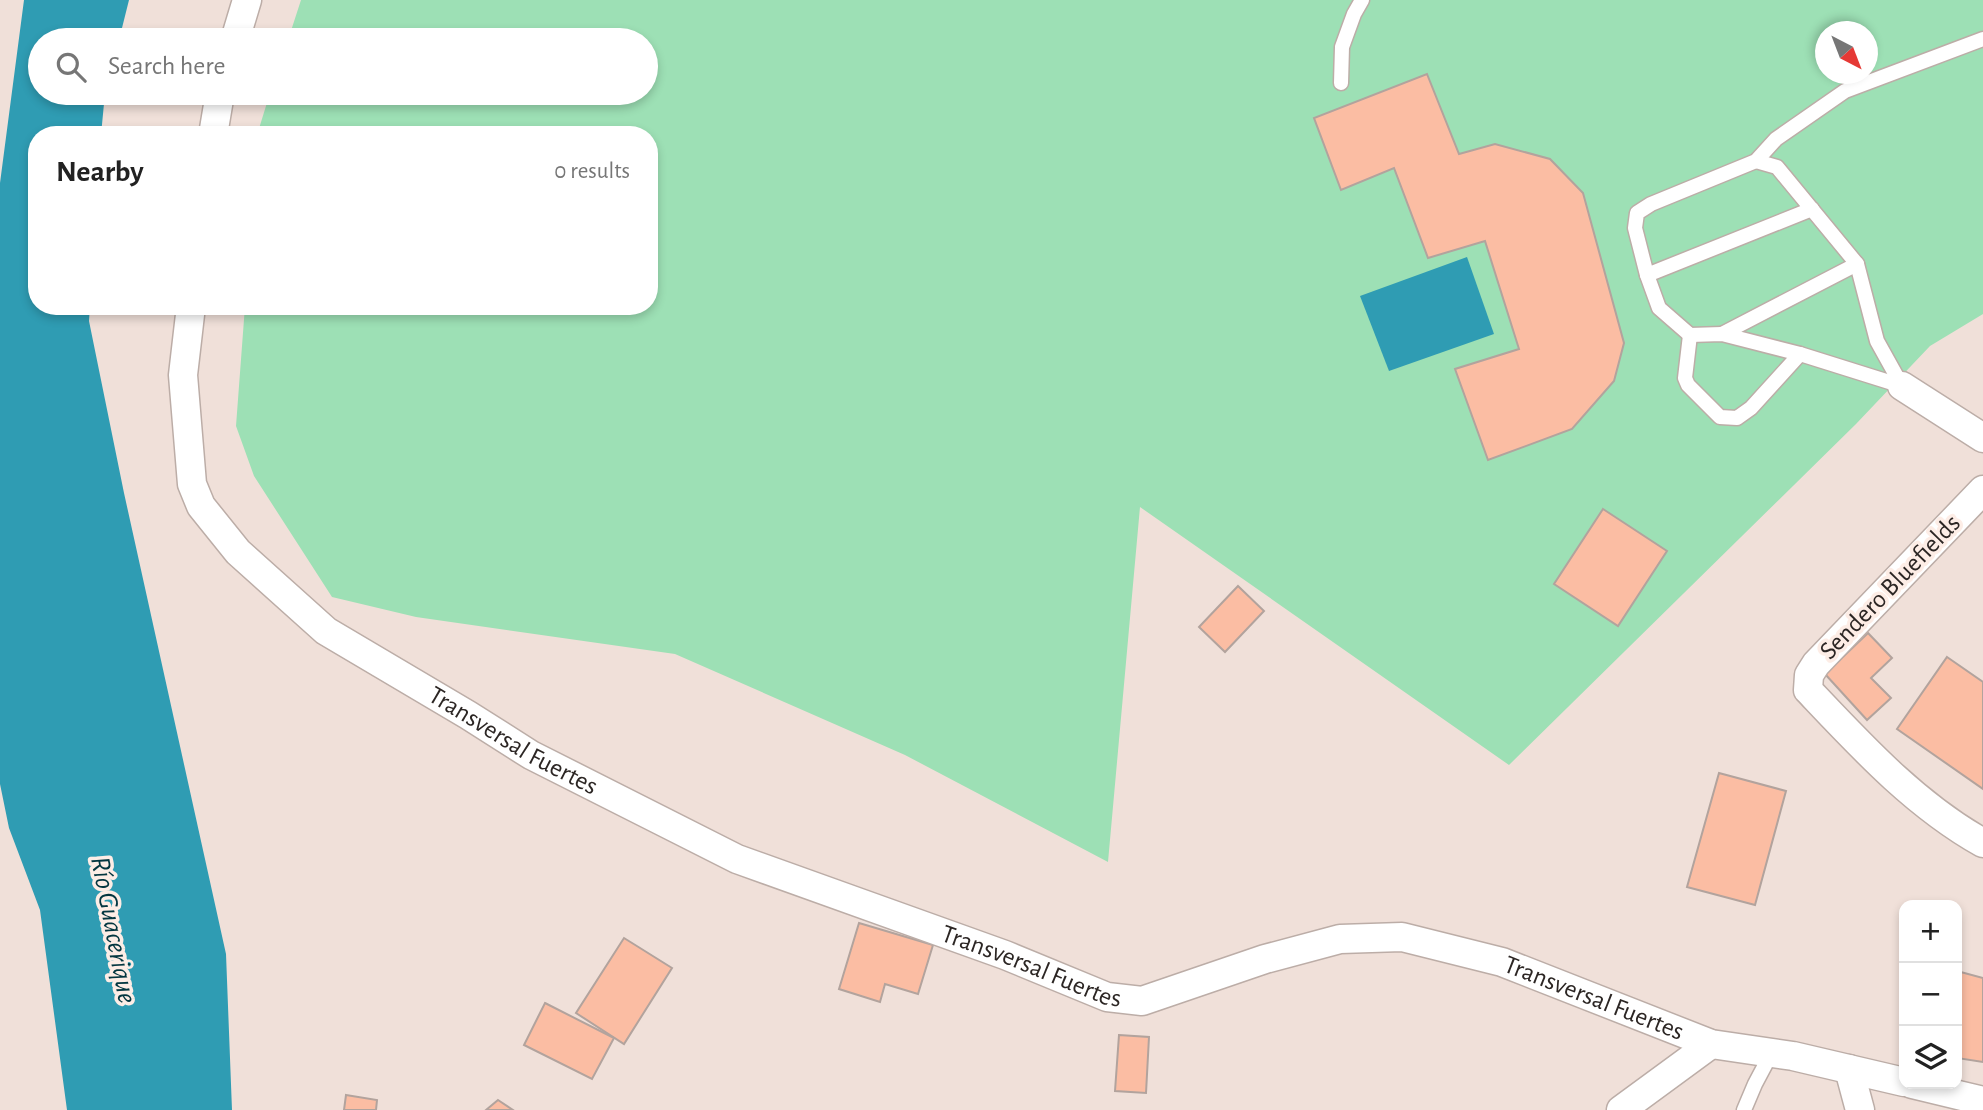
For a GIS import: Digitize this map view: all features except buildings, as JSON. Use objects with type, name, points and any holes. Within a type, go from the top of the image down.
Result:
[{"type":"street","points":[[239,28],[247,0]]},
{"type":"street","points":[[214,126],[218,105]]},
{"type":"street","name":"Transversal Fuertes","points":[[190,315],[183,375],[192,484],[201,506],[238,552],[326,631],[531,755],[737,859],[1005,955],[1107,997],[1142,1001],[1265,959],[1340,939],[1402,937],[1502,962],[1711,1044],[1772,1052],[1899,1081]]},
{"type":"street","points":[[1902,386],[1983,438]]},
{"type":"street","name":"Sendero Bluefields","points":[[1983,490],[1816,664],[1809,676],[1808,690],[1873,759],[1956,828],[1983,843]]},
{"type":"street","points":[[1621,1110],[1711,1044]]},
{"type":"street","points":[[1849,1069],[1860,1110]]},
{"type":"street","points":[[1933,1089],[1983,1101]]},
{"type":"lane","points":[[1341,83],[1342,47],[1362,0]]},
{"type":"lane","points":[[1902,386],[1800,354],[1722,334],[1690,335],[1659,308],[1635,228],[1637,213],[1651,204],[1756,161],[1776,139],[1845,91],[1983,39]]},
{"type":"lane","points":[[1756,161],[1777,167],[1857,264],[1877,341],[1902,386]]},
{"type":"lane","points":[[1647,275],[1812,209]]},
{"type":"lane","points":[[1722,334],[1857,264]]},
{"type":"lane","points":[[1690,335],[1685,378],[1688,385],[1720,416],[1737,418],[1751,408],[1800,354]]},
{"type":"lane","points":[[1744,1110],[1772,1052]]},
{"type":"green space","points":[[301,0],[1983,0],[1983,314],[1930,346],[1856,424],[1509,765],[1140,507],[1108,862],[905,755],[675,654],[416,617],[332,597],[254,476],[236,426],[244,315],[658,315],[658,126],[260,126],[266,105],[658,105],[658,28],[292,28]]},
{"type":"water","name":"Río Guacerique","points":[[24,0],[129,0],[122,28],[28,28],[28,105],[104,105],[102,126],[28,126],[28,315],[89,315],[124,493],[226,954],[232,1110],[67,1110],[40,910],[9,828],[0,784],[0,183]]},
{"type":"water","points":[[1467,257],[1494,334],[1389,371],[1360,296]]}]
